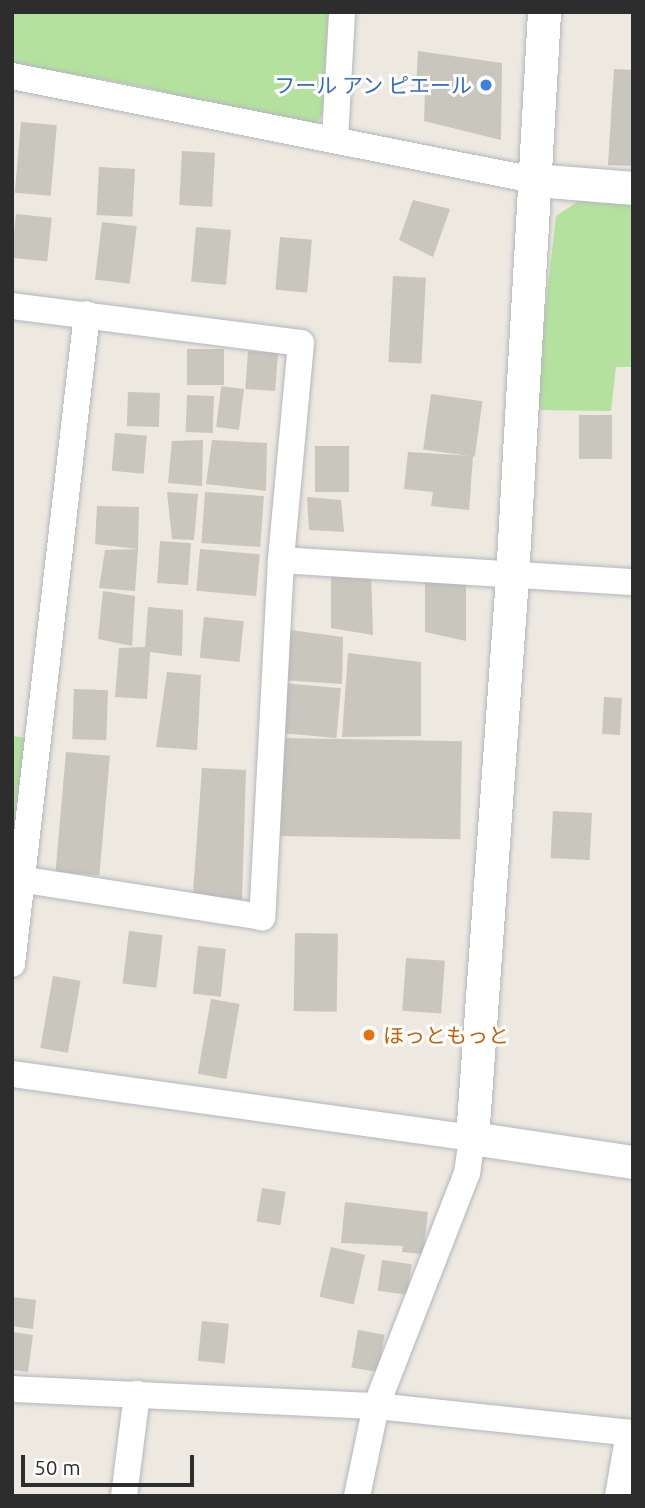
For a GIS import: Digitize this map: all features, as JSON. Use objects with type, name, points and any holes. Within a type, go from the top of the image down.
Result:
[{"type":"street","points":[[335,139],[342,12]]},
{"type":"street","points":[[357,1496],[376,1406],[467,1172],[512,577],[544,12]]},
{"type":"street","points":[[12,76],[534,180],[633,188]]},
{"type":"street","points":[[12,306],[300,342],[281,560],[262,917],[18,879]]},
{"type":"street","points":[[12,964],[18,879],[87,314]]},
{"type":"street","points":[[281,560],[512,577],[633,582]]},
{"type":"street","points":[[12,1074],[633,1162]]},
{"type":"street","points":[[12,1388],[376,1406],[631,1433],[618,1496]]},
{"type":"street","points":[[124,1496],[137,1394]]},
{"type":"green space","points":[[12,12],[329,12],[322,116],[314,128],[143,87],[12,63]]},
{"type":"green space","points":[[580,200],[633,205],[633,367],[616,367],[611,411],[534,410],[556,216]]},
{"type":"green space","points":[[12,736],[27,738],[12,870]]},
{"type":"building","points":[[418,51],[502,63],[501,140],[424,121],[425,93],[416,91]]},
{"type":"building","points":[[614,69],[633,70],[633,166],[608,165]]},
{"type":"building","points":[[21,122],[57,125],[51,196],[15,193]]},
{"type":"building","points":[[182,151],[215,153],[212,207],[179,205]]},
{"type":"building","points":[[99,167],[135,169],[132,217],[96,215]]},
{"type":"building","points":[[413,200],[450,209],[433,257],[399,240]]},
{"type":"building","points":[[16,214],[52,218],[47,262],[12,258]]},
{"type":"building","points":[[102,222],[137,226],[130,284],[95,280]]},
{"type":"building","points":[[196,227],[231,230],[226,285],[191,282]]},
{"type":"building","points":[[280,237],[312,240],[307,293],[275,290]]},
{"type":"building","points":[[393,276],[426,278],[421,364],[388,362]]},
{"type":"building","points":[[187,349],[224,349],[224,385],[187,385]]},
{"type":"building","points":[[248,351],[278,353],[275,391],[245,389]]},
{"type":"building","points":[[221,386],[244,389],[239,430],[216,427]]},
{"type":"building","points":[[128,392],[160,393],[159,427],[127,426]]},
{"type":"building","points":[[431,394],[482,401],[475,457],[423,449]]},
{"type":"building","points":[[187,395],[214,396],[213,433],[186,432]]},
{"type":"building","points":[[579,415],[612,415],[612,459],[579,459]]},
{"type":"building","points":[[115,433],[147,436],[144,474],[112,471]]},
{"type":"building","points":[[203,440],[202,486],[168,483],[172,441]]},
{"type":"building","points":[[212,440],[267,443],[266,491],[206,484]]},
{"type":"building","points":[[315,446],[349,446],[349,492],[315,492]]},
{"type":"building","points":[[408,452],[473,456],[469,510],[431,506],[433,492],[404,489]]},
{"type":"building","points":[[167,492],[198,494],[194,540],[172,539]]},
{"type":"building","points":[[205,492],[264,496],[260,547],[201,543]]},
{"type":"building","points":[[307,497],[341,500],[344,532],[309,530]]},
{"type":"building","points":[[97,506],[139,507],[138,549],[95,544]]},
{"type":"building","points":[[160,541],[191,543],[188,585],[157,583]]},
{"type":"building","points":[[138,549],[135,591],[99,588],[105,550]]},
{"type":"building","points":[[200,549],[260,554],[256,596],[196,591]]},
{"type":"building","points":[[331,568],[371,571],[373,635],[331,628]]},
{"type":"building","points":[[425,577],[466,582],[466,641],[425,632]]},
{"type":"building","points":[[103,591],[135,596],[132,646],[98,639]]},
{"type":"building","points":[[148,607],[183,610],[182,656],[150,652],[147,699],[115,697],[119,648],[145,647]]},
{"type":"building","points":[[204,617],[244,621],[239,662],[200,658]]},
{"type":"building","points":[[282,629],[343,637],[342,684],[281,680]]},
{"type":"building","points":[[348,653],[421,662],[421,736],[342,737]]},
{"type":"building","points":[[167,672],[201,675],[197,750],[156,747]]},
{"type":"building","points":[[282,683],[341,688],[336,738],[278,733]]},
{"type":"building","points":[[74,689],[108,690],[106,740],[72,739]]},
{"type":"building","points":[[604,697],[622,698],[620,735],[602,734]]},
{"type":"building","points":[[282,738],[462,741],[460,839],[280,836]]},
{"type":"building","points":[[66,752],[110,756],[99,875],[56,872]]},
{"type":"building","points":[[202,768],[246,770],[242,900],[193,893]]},
{"type":"building","points":[[553,811],[592,813],[589,860],[551,858]]},
{"type":"building","points":[[129,931],[163,935],[156,988],[123,984]]},
{"type":"building","points":[[295,933],[338,934],[337,1012],[294,1011]]},
{"type":"building","points":[[198,946],[226,949],[221,997],[193,994]]},
{"type":"building","points":[[406,958],[445,961],[441,1014],[402,1011]]},
{"type":"building","points":[[53,976],[81,981],[68,1053],[40,1048]]},
{"type":"building","points":[[211,999],[240,1004],[226,1079],[198,1074]]},
{"type":"building","points":[[262,1188],[286,1192],[280,1225],[257,1222]]},
{"type":"building","points":[[345,1202],[428,1212],[423,1254],[402,1252],[403,1246],[341,1243]]},
{"type":"building","points":[[331,1247],[365,1255],[354,1305],[320,1297]]},
{"type":"building","points":[[382,1260],[412,1264],[407,1295],[378,1291]]},
{"type":"building","points":[[12,1297],[36,1300],[33,1329],[12,1326]]},
{"type":"building","points":[[202,1321],[229,1324],[225,1364],[198,1361]]},
{"type":"building","points":[[358,1330],[385,1335],[378,1372],[351,1367]]},
{"type":"building","points":[[12,1332],[33,1335],[28,1372],[12,1370]]},
{"type":"place","name":"フール アン ピエール","points":[[486,85]]},
{"type":"place","name":"ほっともっと","points":[[369,1035]]}]
